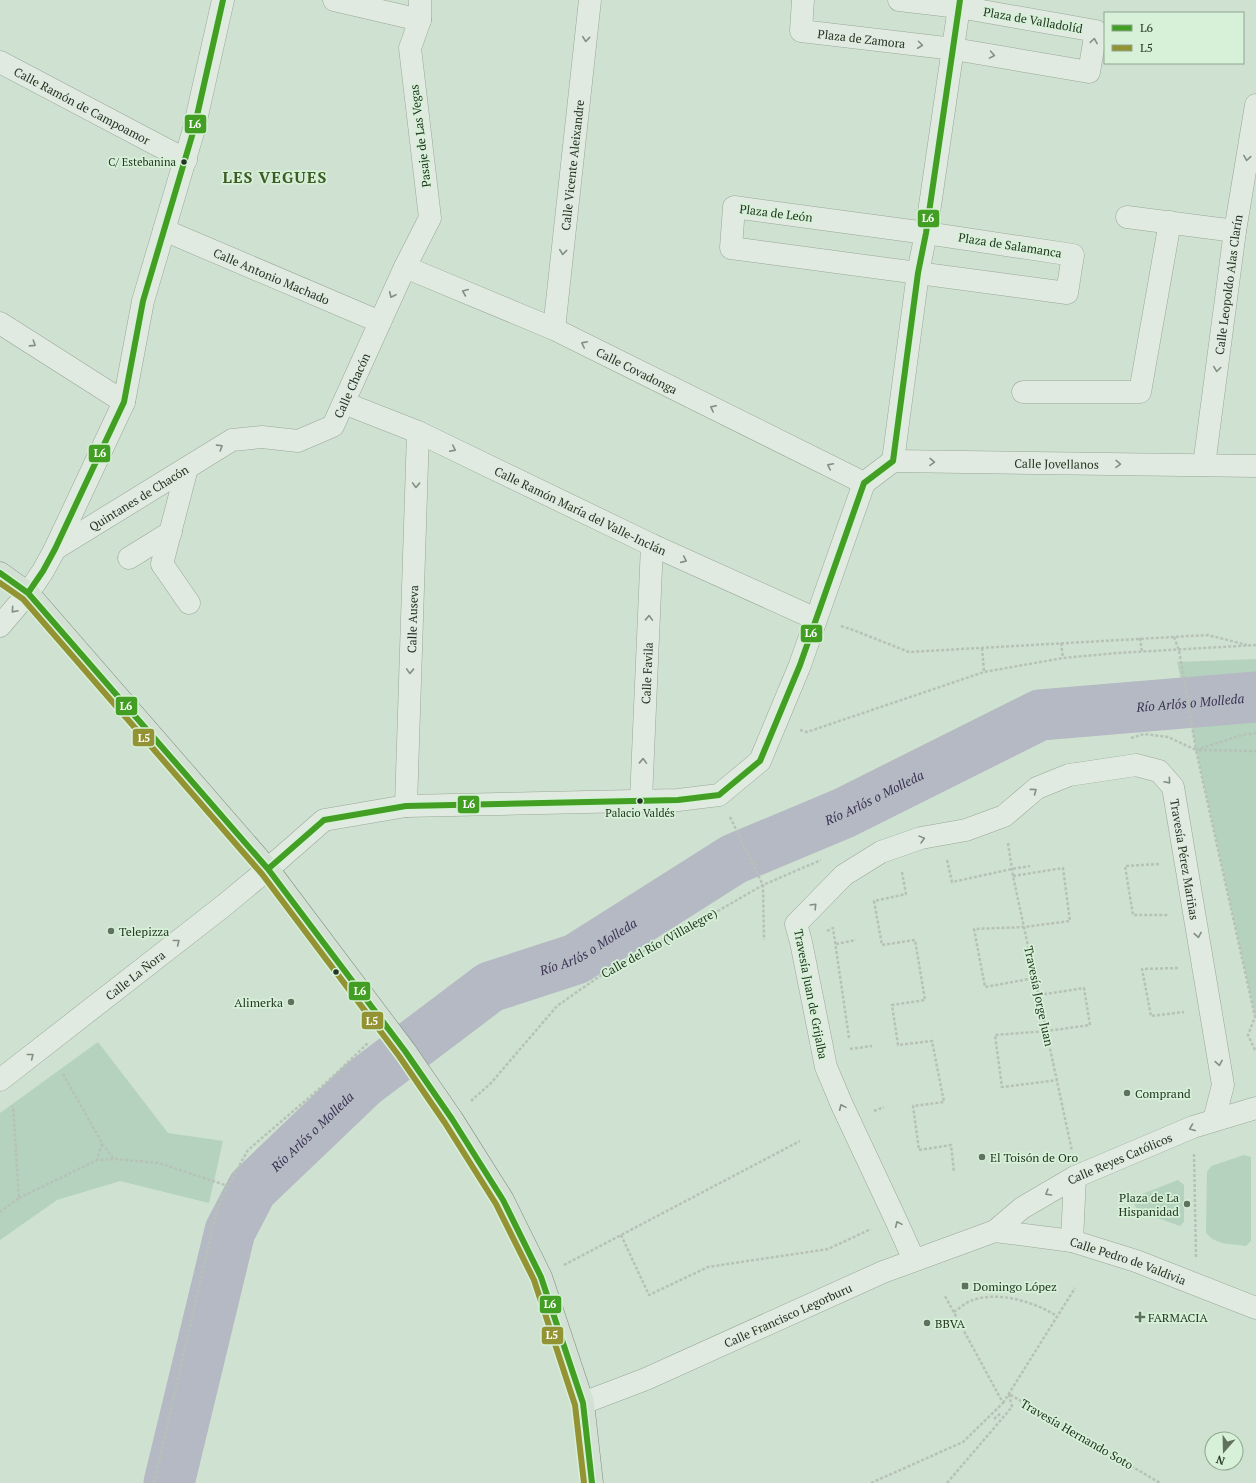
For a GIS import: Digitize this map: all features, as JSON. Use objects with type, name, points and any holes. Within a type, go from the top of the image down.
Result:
[{"type":"main road","points":[[0,573],[28,593],[268,869],[381,1035],[405,1052],[452,1119],[503,1200],[541,1277],[583,1403],[592,1483]]},
{"type":"street","points":[[0,626],[28,593],[43,571],[55,549],[124,402],[143,301],[186,160],[223,0]]},
{"type":"street","points":[[334,0],[420,10]]},
{"type":"street","name":"Calle Vicente Aleixandre","points":[[554,329],[590,0]]},
{"type":"street","name":"Plaza de Zamora","points":[[803,0],[801,31],[954,49]]},
{"type":"street","points":[[719,795],[760,761],[800,665],[864,483],[894,461],[918,273],[926,233],[960,4],[899,0]]},
{"type":"street","name":"Plaza de Valladolíd","points":[[954,49],[1089,72],[1096,32],[960,4]]},
{"type":"street","name":"Pasaje de Las Vegas","points":[[405,268],[430,218],[410,48],[420,10]]},
{"type":"street","name":"Calle Ramón de Campoamor","points":[[0,62],[186,160]]},
{"type":"street","name":"Calle Leopoldo Alas Clarín","points":[[1204,465],[1235,232],[1256,105]]},
{"type":"street","name":"Plaza de León","points":[[918,273],[731,248],[734,207],[926,233]]},
{"type":"street","points":[[1127,217],[1235,232]]},
{"type":"street","points":[[1023,392],[1140,392],[1170,222]]},
{"type":"street","name":"Calle Antonio Machado","points":[[164,230],[380,322]]},
{"type":"street","name":"Plaza de Salamanca","points":[[918,273],[1067,293],[1073,255],[926,233]]},
{"type":"street","name":"Calle Covadonga","points":[[405,268],[554,329],[864,483]]},
{"type":"street","name":"Calle Chacón","points":[[187,468],[232,440],[262,437],[298,441],[333,426],[405,268]]},
{"type":"street","points":[[0,323],[124,402]]},
{"type":"street","name":"Calle Ramón María del Valle-Inclán","points":[[344,403],[418,432],[652,545],[816,619]]},
{"type":"street","name":"Calle Auseva","points":[[406,806],[418,432]]},
{"type":"street","name":"Calle Jovellanos","points":[[894,461],[1256,466]]},
{"type":"street","name":"Quintanes de Chacón","points":[[55,549],[187,468]]},
{"type":"street","name":"Quintanes de Chacón","points":[[187,468],[162,564],[190,603]]},
{"type":"street","points":[[129,558],[171,532]]},
{"type":"street","name":"Calle Favila","points":[[641,800],[652,545]]},
{"type":"street","name":"Travesía Pérez Mariñas","points":[[1004,816],[1037,788],[1068,775],[1136,765],[1159,771],[1173,787],[1223,1085],[1214,1120]]},
{"type":"street","name":"Calle La Ñora","points":[[0,1080],[222,907],[324,820],[406,806],[678,800],[719,795]]},
{"type":"street","name":"Travesía Juan de Grijalba","points":[[914,1260],[842,1105],[826,1066],[796,924],[844,875],[881,852],[921,838],[966,830],[1004,816]]},
{"type":"street","name":"Calle Reyes Católicos","points":[[994,1231],[1022,1208],[1075,1177],[1194,1127],[1256,1108]]},
{"type":"street","points":[[1072,1241],[1075,1177]]},
{"type":"street","name":"Calle Pedro de Valdivia","points":[[994,1231],[1072,1241],[1136,1261],[1256,1308]]},
{"type":"street","name":"Calle Francisco Legorburu","points":[[583,1403],[646,1379],[883,1272],[994,1231]]},
{"type":"path","points":[[853,630],[909,652],[1061,642],[1208,635],[1250,646]]},
{"type":"path","points":[[1174,637],[1179,650],[1196,750],[1254,1017],[1248,1035],[1256,1052]]},
{"type":"path","points":[[1140,638],[1142,652]]},
{"type":"path","points":[[1061,642],[1063,658]]},
{"type":"path","points":[[807,732],[984,672],[1063,658],[1256,645]]},
{"type":"path","points":[[982,648],[984,672]]},
{"type":"path","points":[[1196,750],[1242,735],[1256,733]]},
{"type":"path","points":[[1128,739],[1144,734],[1168,737],[1196,750],[1256,751]]},
{"type":"path","points":[[719,795],[763,885],[764,940]]},
{"type":"path","name":"Travesía Jorge Juan","points":[[1004,816],[1013,876],[1071,1142],[1075,1177]]},
{"type":"path","name":"Calle del Río (Villalegre)","points":[[452,1119],[490,1083],[557,1006],[610,969],[704,919],[763,885],[827,857]]},
{"type":"path","points":[[946,857],[952,882],[1030,866]]},
{"type":"path","points":[[1159,864],[1125,866],[1133,915],[1169,915]]},
{"type":"path","points":[[901,866],[906,894],[874,901],[882,945],[915,940],[925,1000],[892,1005],[898,1045],[932,1041],[944,1102],[913,1106],[919,1150],[951,1146],[954,1172]]},
{"type":"path","points":[[1013,876],[1063,868],[1070,921],[1024,927],[974,930],[985,987],[1035,978]]},
{"type":"path","points":[[801,942],[833,928],[850,1049],[872,1046]]},
{"type":"path","points":[[836,944],[856,940]]},
{"type":"path","points":[[1179,968],[1142,969],[1151,1016],[1184,1012]]},
{"type":"path","points":[[1039,995],[1084,988],[1090,1025],[1047,1031],[995,1035],[1002,1087],[1058,1080]]},
{"type":"path","points":[[154,1483],[217,1209],[228,1186],[248,1150],[381,1035]]},
{"type":"path","points":[[63,1074],[102,1143],[115,1159]]},
{"type":"path","points":[[13,1106],[19,1198]]},
{"type":"path","points":[[873,1111],[884,1107]]},
{"type":"path","points":[[1194,1127],[1197,1285]]},
{"type":"path","points":[[541,1277],[800,1141]]},
{"type":"path","points":[[97,1160],[102,1143]]},
{"type":"path","points":[[0,1212],[19,1198],[97,1160],[115,1159],[159,1163],[228,1186]]},
{"type":"path","points":[[620,1235],[648,1295],[708,1267],[828,1249],[895,1218]]},
{"type":"path","points":[[871,1483],[963,1442],[1003,1403],[1074,1288]]},
{"type":"path","points":[[945,1296],[1003,1403]]},
{"type":"path","points":[[954,1312],[972,1300],[1004,1297],[1031,1303],[1057,1316]]},
{"type":"path","name":"Travesía Hernando Soto","points":[[947,1483],[1012,1407],[1008,1394]]},
{"type":"path","name":"Travesía Hernando Soto","points":[[1008,1394],[1160,1483]]},
{"type":"path","points":[[994,1419],[1001,1413]]},
{"type":"green space","points":[[1256,659],[1256,1020],[1177,662]]},
{"type":"green space","points":[[98,1042],[168,1133],[223,1141],[209,1203],[120,1181],[57,1200],[0,1240],[0,1113]]},
{"type":"green space","points":[[1244,1155],[1251,1157],[1251,1241],[1246,1246],[1218,1242],[1206,1232],[1207,1172],[1211,1166]]},
{"type":"green space","points":[[1178,1180],[1184,1185],[1184,1222],[1180,1226],[1138,1211],[1134,1204],[1137,1196]]},
{"type":"waterway","name":"Río Arlós o Molleda","points":[[169,1483],[230,1231],[252,1189],[363,1083],[490,987],[576,959],[734,859],[844,813],[1040,715],[1256,697]]},
{"type":"transit line","name":"L6","points":[[28,593],[43,571],[55,549],[124,402],[143,301],[194,129],[223,0]]},
{"type":"transit line","name":"L6","points":[[268,869],[324,820],[406,806],[678,800],[719,795],[760,761],[800,665],[864,483],[893,461],[918,273],[926,233],[960,0]]},
{"type":"transit line","name":"L6","points":[[0,573],[28,593],[268,869],[405,1051],[452,1119],[503,1200],[541,1277],[583,1403],[592,1483]]},
{"type":"transit line","name":"L5","points":[[0,583],[23,599],[262,874],[399,1056],[445,1123],[496,1204],[534,1280],[575,1405],[584,1483]]},
{"type":"place","name":"C/ Estebanina","points":[[184,162]]},
{"type":"place","name":"Palacio Valdés","points":[[640,801]]},
{"type":"place","name":"Telepizza","points":[[111,931]]},
{"type":"place","name":"Alimerka","points":[[291,1002]]},
{"type":"place","name":"Comprand","points":[[1127,1093]]},
{"type":"place","name":"El Toisón de Oro","points":[[982,1157]]},
{"type":"place","name":"Plaza de La Hispanidad","points":[[1187,1204]]},
{"type":"place","name":"Domingo López","points":[[965,1286]]},
{"type":"place","name":"FARMACIA","points":[[1140,1317]]},
{"type":"place","name":"BBVA","points":[[927,1323]]},
{"type":"district","name":"LES VEGUES","points":[[275,177]]}]
